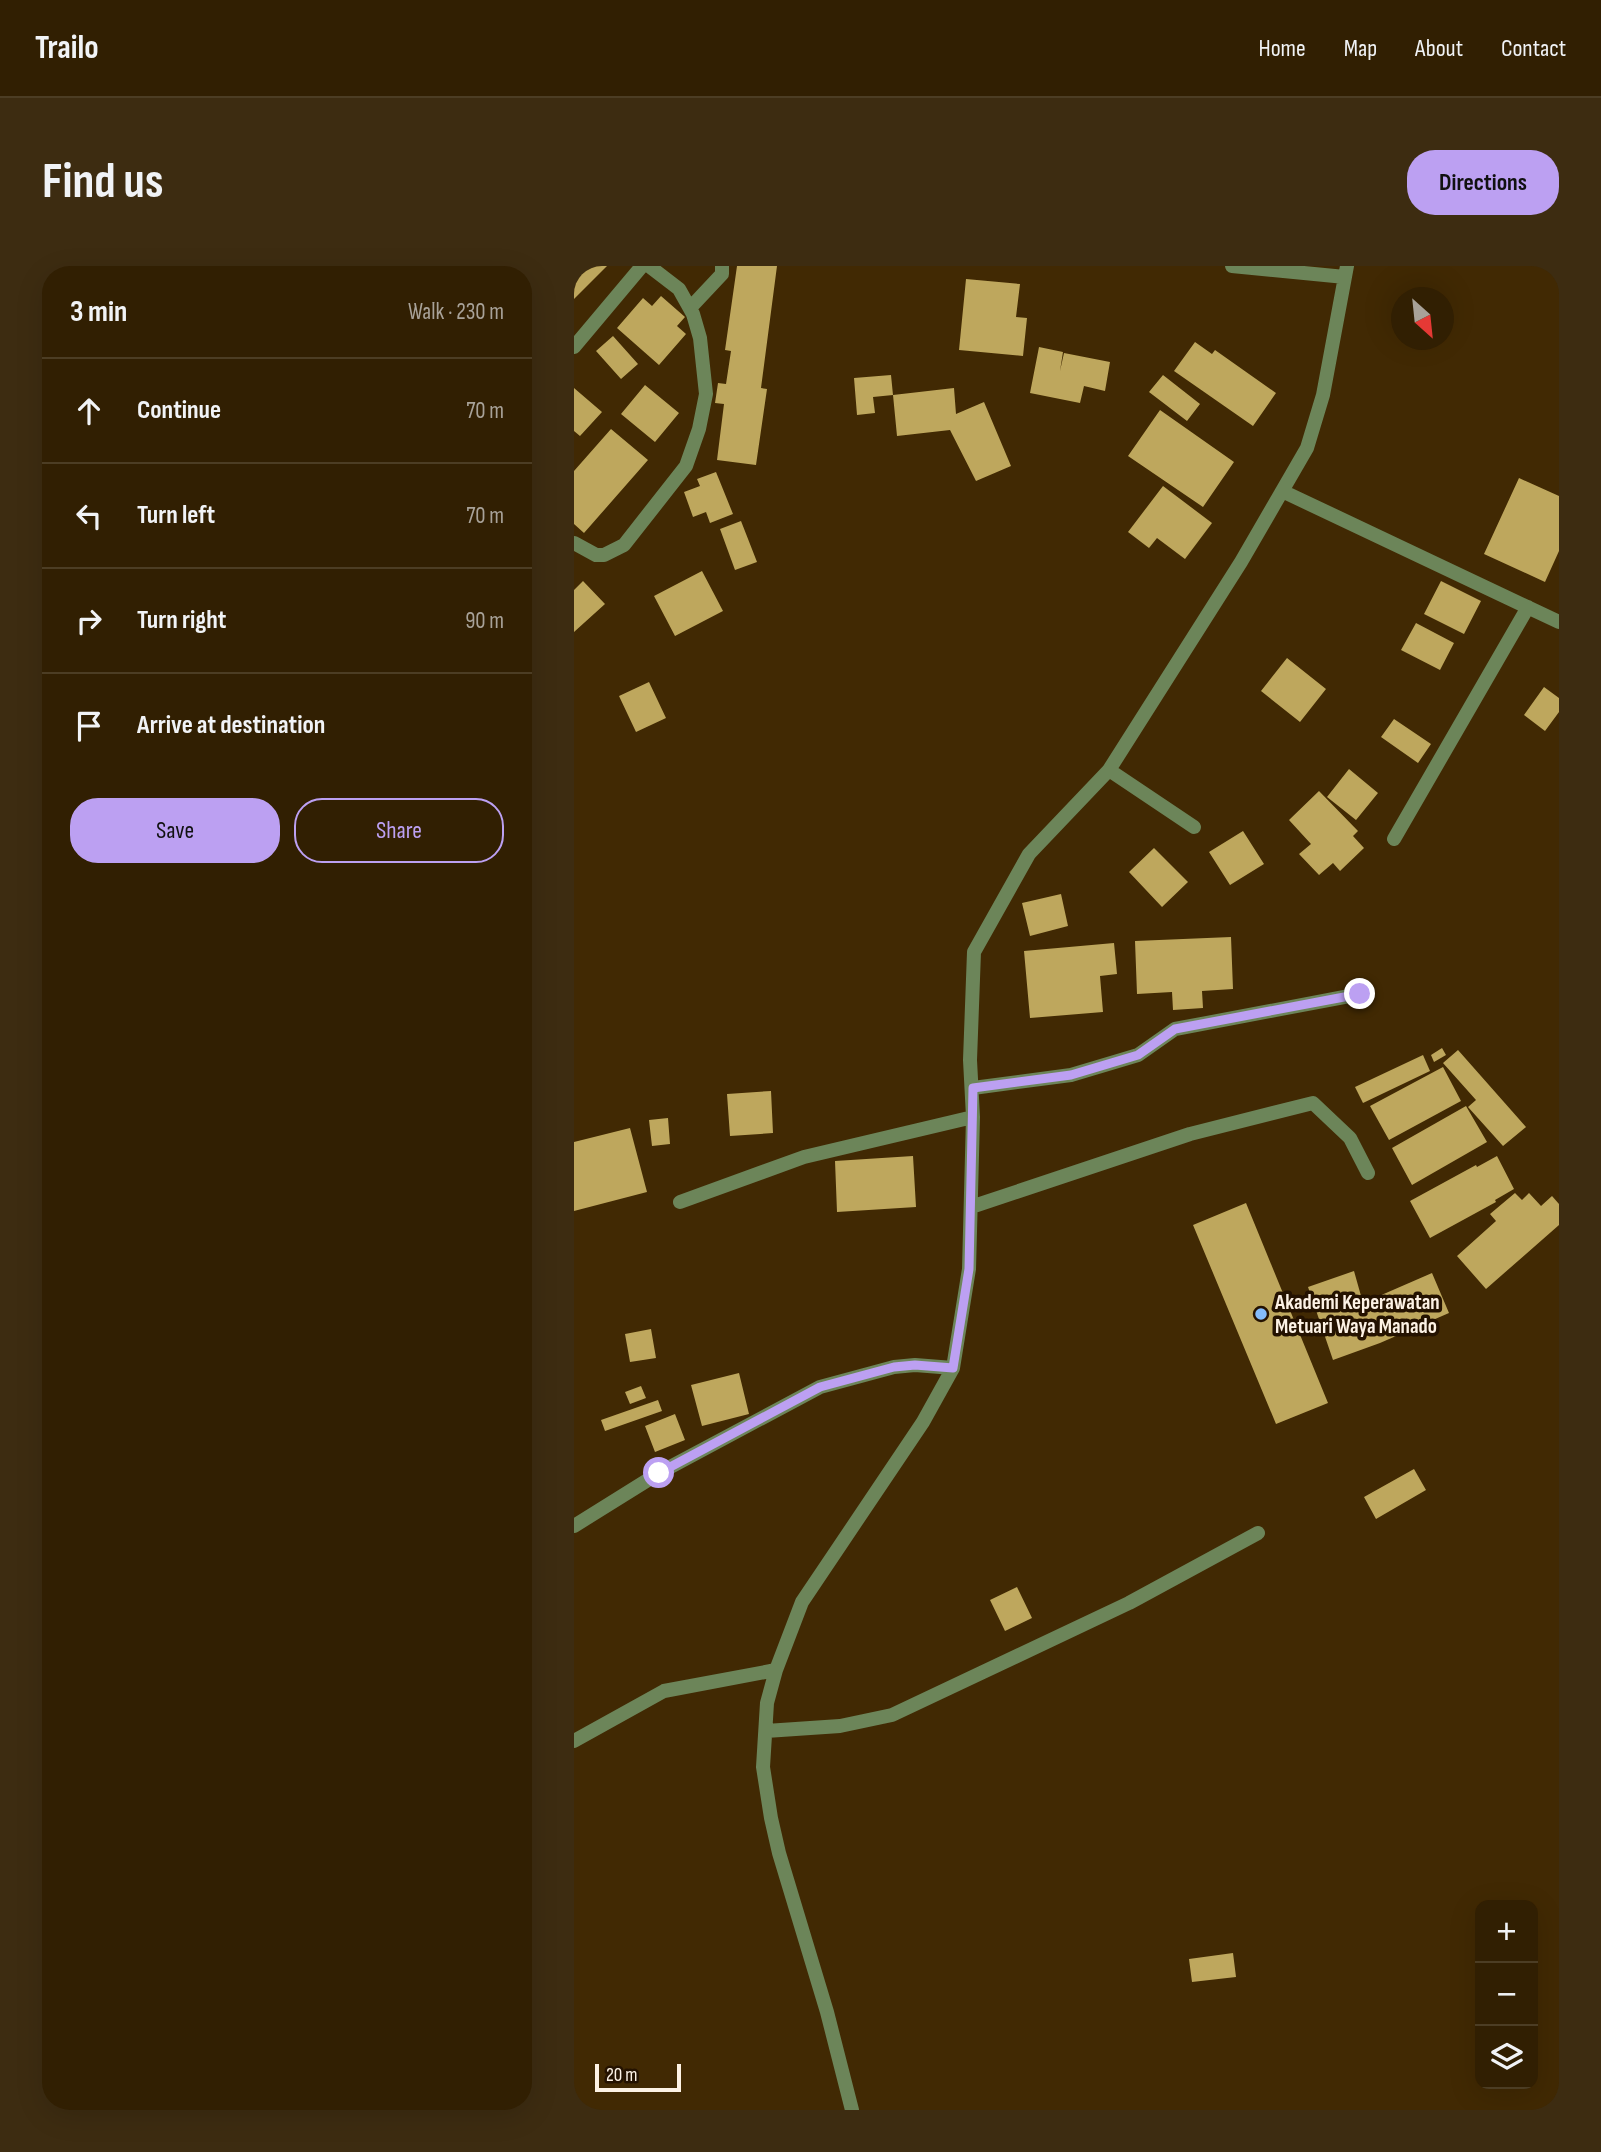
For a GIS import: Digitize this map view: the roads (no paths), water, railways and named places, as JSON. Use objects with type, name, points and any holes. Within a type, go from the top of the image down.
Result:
[{"type":"street","points":[[574,347],[642,266]]},
{"type":"street","points":[[574,543],[596,555],[604,555],[624,545],[686,466],[699,429],[706,394],[700,338],[691,307],[679,289],[649,266]]},
{"type":"street","points":[[691,307],[722,274],[722,266]]},
{"type":"street","points":[[852,2110],[827,2012],[771,1818],[763,1767],[767,1703],[776,1670],[802,1602],[923,1422],[953,1368],[969,1269],[973,1117],[970,1060],[974,952],[1029,854],[1109,770],[1241,562],[1307,449],[1319,408],[1346,272],[1232,266]]},
{"type":"street","points":[[1282,491],[1559,622]]},
{"type":"street","points":[[1394,839],[1528,607]]},
{"type":"street","points":[[1109,770],[1194,827]]},
{"type":"street","points":[[973,1088],[1071,1075],[1138,1055],[1175,1029],[1360,994]]},
{"type":"street","points":[[971,1207],[1190,1134],[1313,1103],[1350,1139],[1368,1173]]},
{"type":"street","points":[[680,1202],[804,1157],[973,1117]]},
{"type":"street","points":[[574,1526],[659,1473],[820,1387],[894,1367],[915,1365],[953,1368]]},
{"type":"street","points":[[766,1731],[840,1726],[892,1715],[1129,1603],[1258,1533]]},
{"type":"street","points":[[574,1741],[664,1691],[776,1670]]},
{"type":"place","name":"Akademi Keperawatan Metuari Waya Manado","points":[[1261,1314]]}]
